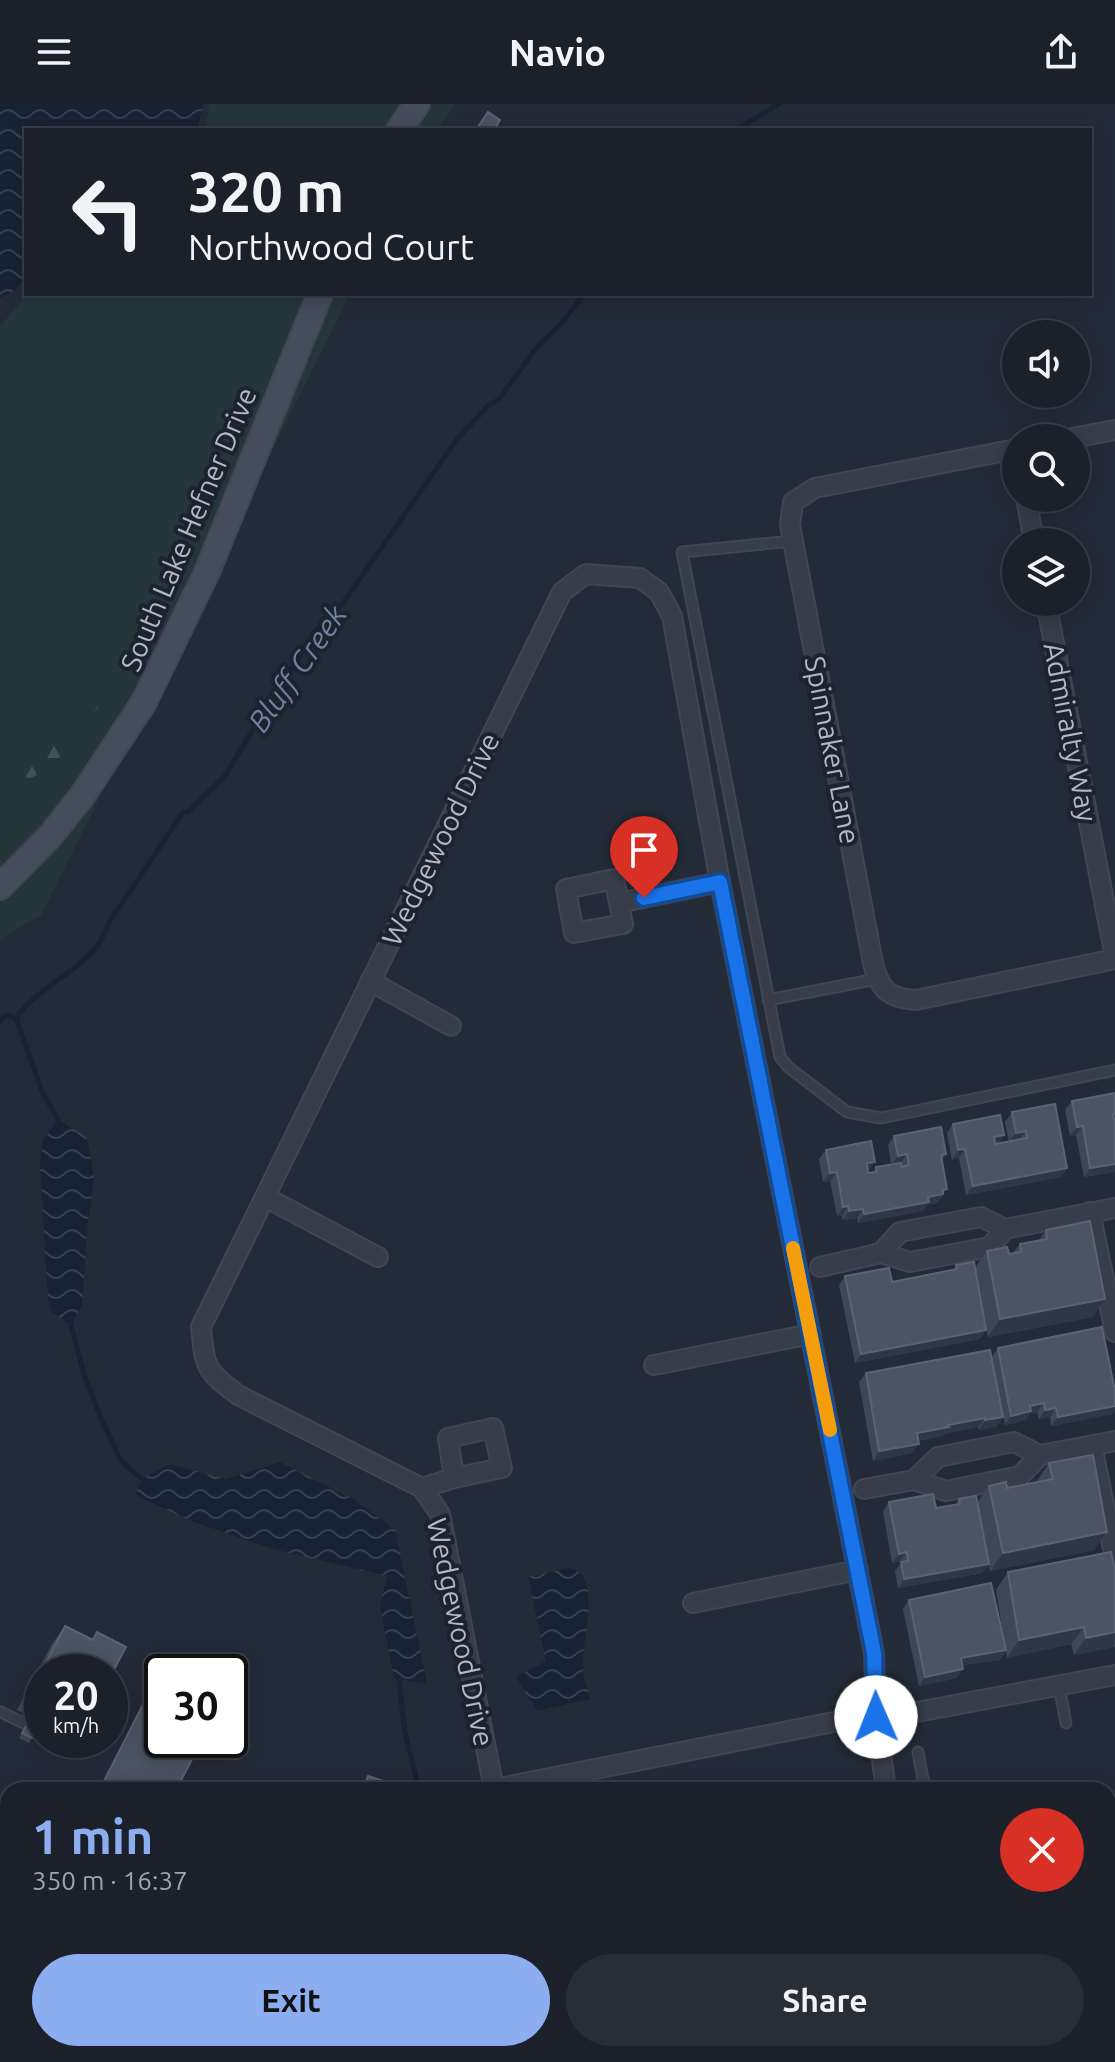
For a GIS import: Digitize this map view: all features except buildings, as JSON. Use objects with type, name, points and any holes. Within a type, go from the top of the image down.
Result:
[{"type":"street","points":[[400,128],[417,104]]},
{"type":"street","name":"South Lake Hefner Drive","points":[[0,887],[51,835],[82,796],[144,702],[207,572],[319,296]]},
{"type":"street","points":[[1090,435],[1115,430]]},
{"type":"street","name":"Spinnaker Lane","points":[[1002,452],[815,488],[793,502],[790,525],[877,979],[889,994],[916,1000],[1115,958]]},
{"type":"street","name":"Wedgewood Drive","points":[[493,1782],[440,1514],[422,1488],[238,1395],[216,1379],[204,1364],[201,1327],[562,592],[586,574],[640,578],[659,592],[672,616],[720,882],[874,1653],[876,1717],[885,1782]]},
{"type":"street","name":"Admiralty Way","points":[[1049,616],[1115,958]]},
{"type":"street","points":[[619,903],[720,882]]},
{"type":"street","points":[[370,981],[451,1026]]},
{"type":"street","points":[[265,1197],[378,1257]]},
{"type":"street","points":[[881,1253],[900,1232],[981,1217],[1005,1229],[1115,1208]]},
{"type":"street","points":[[1090,1212],[1115,1332]]},
{"type":"street","points":[[820,1267],[881,1253],[910,1262],[990,1247],[1005,1229]]},
{"type":"street","points":[[654,1365],[811,1334]]},
{"type":"street","points":[[914,1480],[938,1457],[1014,1442],[1040,1455],[1115,1441]]},
{"type":"street","points":[[1092,1446],[1115,1559]]},
{"type":"street","points":[[864,1489],[914,1480],[946,1491],[1020,1476],[1040,1455]]},
{"type":"street","points":[[422,1488],[454,1478]]},
{"type":"street","points":[[693,1603],[858,1570]]},
{"type":"street","points":[[876,1717],[1115,1675]]},
{"type":"street","name":"Wedgewood Drive","points":[[530,1782],[849,1719],[876,1717]]},
{"type":"lane","points":[[793,541],[682,552],[780,1057],[788,1067],[847,1112],[881,1118],[1115,1070]]},
{"type":"lane","points":[[768,1000],[877,979]]},
{"type":"lane","points":[[1059,1686],[1066,1723]]},
{"type":"lane","points":[[1,1712],[24,1723]]},
{"type":"lane","points":[[918,1752],[924,1782]]},
{"type":"green space","points":[[209,104],[454,104],[439,128],[206,128]]},
{"type":"green space","points":[[26,296],[349,296],[41,915],[0,939],[0,326]]},
{"type":"green space","points":[[99,685],[107,689],[105,700],[92,715],[84,716],[77,707]]},
{"type":"green space","points":[[65,719],[68,736],[57,761],[35,776],[3,785]]},
{"type":"water","points":[[0,104],[203,104],[197,128],[24,128],[24,280],[0,298]]},
{"type":"water","points":[[58,1119],[87,1138],[94,1176],[82,1306],[71,1325],[52,1312],[48,1298],[40,1166],[43,1140]]},
{"type":"water","points":[[280,1462],[355,1500],[395,1530],[427,1684],[394,1678],[380,1606],[387,1576],[273,1549],[191,1521],[135,1495],[142,1479],[169,1464],[226,1479]]},
{"type":"water","points":[[569,1568],[580,1573],[586,1582],[588,1610],[583,1667],[590,1699],[537,1711],[516,1677],[546,1661],[528,1577]]},
{"type":"waterway","name":"Bluff Creek","points":[[739,128],[779,104]]},
{"type":"waterway","name":"Bluff Creek","points":[[0,1021],[6,1015],[16,1018],[33,999],[95,949],[113,916],[183,812],[188,812],[225,776],[318,628],[343,603],[457,439],[488,406],[499,399],[537,347],[561,324],[582,296]]},
{"type":"waterway","points":[[16,1018],[43,1094],[58,1119]]},
{"type":"waterway","points":[[71,1325],[84,1374],[100,1416],[121,1461],[142,1479]]},
{"type":"waterway","points":[[399,1679],[405,1733],[417,1782]]},
{"type":"slow traffic","points":[[793,1248],[830,1430]]},
{"type":"route","points":[[644,898],[720,882],[874,1653],[876,1717]]}]
